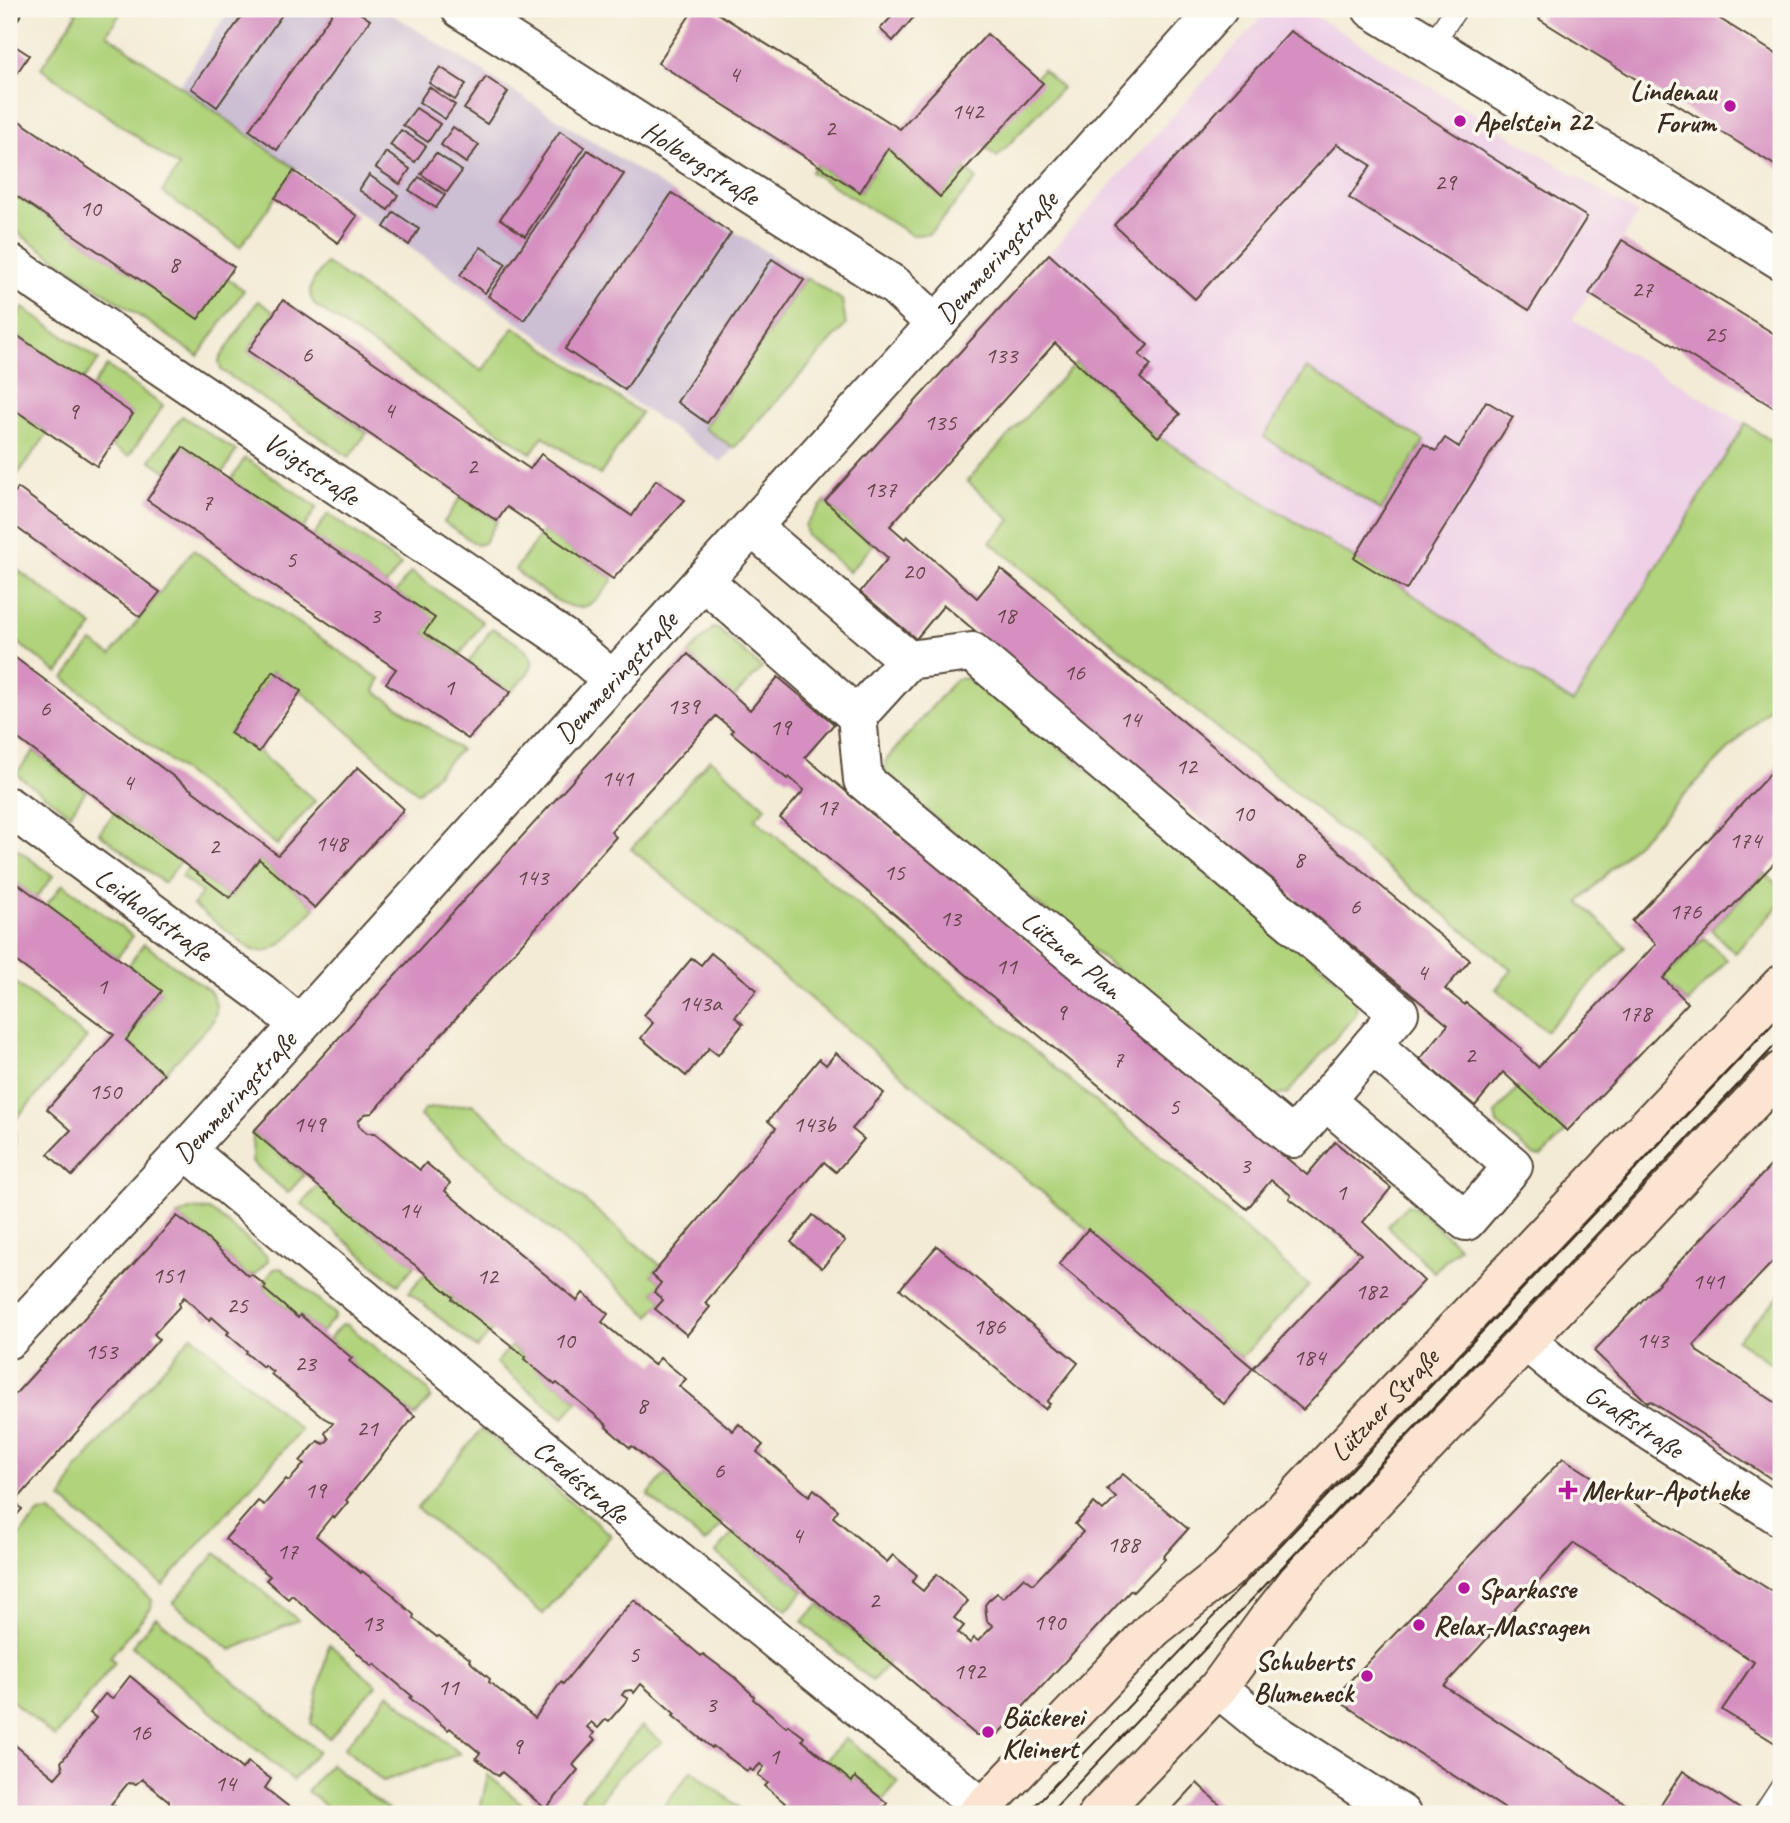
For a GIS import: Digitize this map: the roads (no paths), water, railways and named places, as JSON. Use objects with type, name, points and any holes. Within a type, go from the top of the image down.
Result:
[{"type":"main road","name":"Lützner Straße","points":[[980,1811],[1154,1628],[1227,1570],[1781,985]]},
{"type":"main road","name":"Lützner Straße","points":[[1098,1814],[1218,1688],[1298,1581],[1781,1071]]},
{"type":"street","name":"Holbergstraße","points":[[461,9],[895,286],[936,324]]},
{"type":"street","name":"Demmeringstraße","points":[[9,1339],[186,1150],[936,324],[1218,9]]},
{"type":"street","points":[[1372,9],[1781,260]]},
{"type":"street","name":"Voigtstraße","points":[[9,263],[575,646],[611,679]]},
{"type":"street","points":[[703,580],[858,716],[908,660],[751,527]]},
{"type":"street","name":"Lützner Plan","points":[[858,716],[863,780],[1293,1138],[1399,1013],[972,652],[908,660]]},
{"type":"street","name":"Leidholdstraße","points":[[9,807],[261,993],[299,1025]]},
{"type":"street","points":[[1325,1101],[1466,1221],[1513,1166],[1372,1045]]},
{"type":"street","name":"Credéstraße","points":[[186,1150],[980,1811]]},
{"type":"street","name":"Graffstraße","points":[[1526,1341],[1573,1380],[1781,1517]]},
{"type":"street","points":[[1218,1688],[1268,1728],[1401,1814]]},
{"type":"lane","points":[[1431,46],[1456,9]]},
{"type":"lane","points":[[1764,1814],[1781,1788]]},
{"type":"tram line","points":[[1027,1814],[1781,1015]]},
{"type":"tram line","points":[[1049,1814],[1781,1039]]},
{"type":"place","name":"Lindenau Forum","points":[[1730,106]]},
{"type":"place","name":"Apelstein 22","points":[[1460,121]]},
{"type":"place","name":"Merkur-Apotheke","points":[[1568,1490]]},
{"type":"place","name":"Sparkasse","points":[[1464,1588]]},
{"type":"place","name":"Relax-Massagen","points":[[1419,1625]]},
{"type":"place","name":"Schuberts Blumeneck","points":[[1367,1676]]},
{"type":"place","name":"Bäckerei Kleinert","points":[[988,1732]]}]
